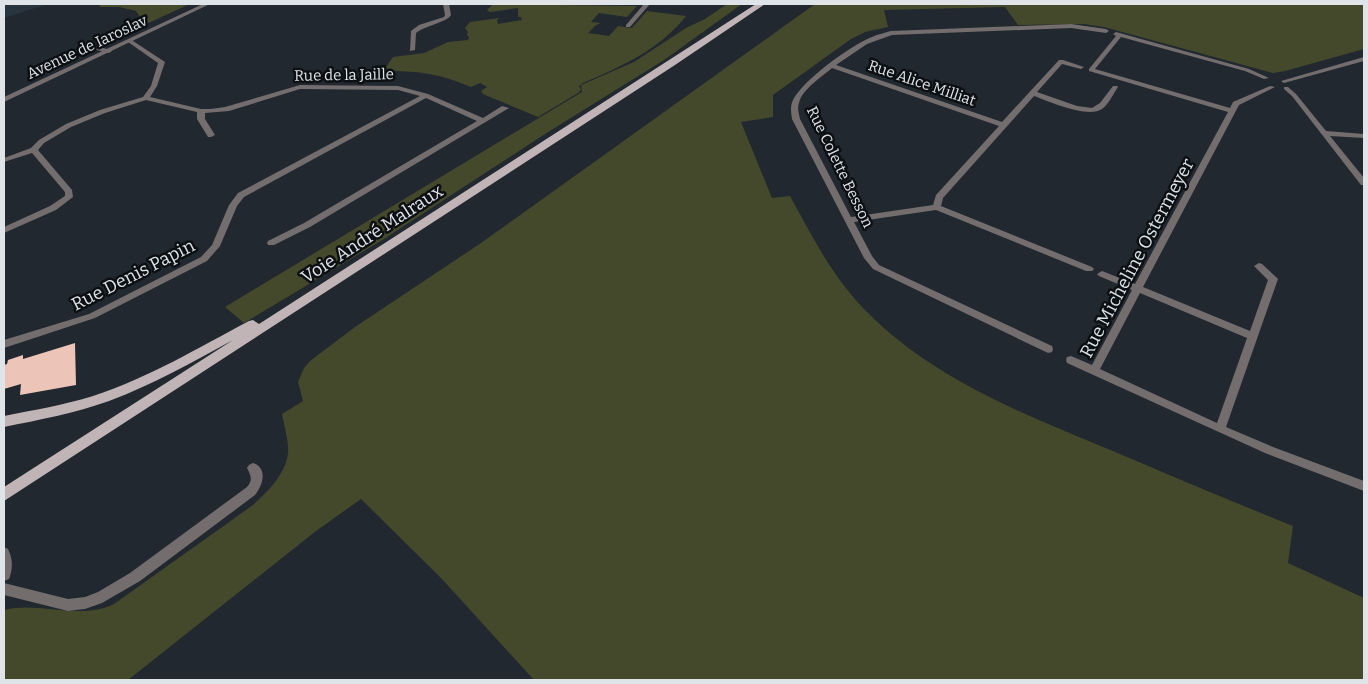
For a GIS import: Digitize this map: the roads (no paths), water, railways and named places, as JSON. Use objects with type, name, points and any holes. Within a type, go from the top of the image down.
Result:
[{"type":"main road","name":"Voie André Malraux","points":[[4,495],[672,64],[761,4]]},
{"type":"main road","points":[[4,422],[79,405],[145,381],[182,364],[322,289]]},
{"type":"street","name":"Avenue de Iaroslav","points":[[4,100],[207,4]]},
{"type":"street","points":[[412,50],[413,32],[421,26],[446,18],[448,15],[446,4]]},
{"type":"street","points":[[628,26],[647,4]]},
{"type":"street","name":"Rue Colette Besson","points":[[1048,349],[876,267],[868,258],[796,119],[794,107],[797,98],[804,88],[858,45],[871,39],[891,34],[1071,26],[1106,31]]},
{"type":"street","points":[[1232,112],[1118,83],[1091,70],[1118,35],[1247,70],[1276,82],[1294,95],[1364,183]]},
{"type":"street","points":[[4,160],[34,150],[40,142],[55,132],[119,106],[146,98],[154,86],[162,62],[130,41]]},
{"type":"street","points":[[87,46],[109,51]]},
{"type":"street","name":"Rue Micheline Ostermeyer","points":[[1364,59],[1276,82],[1242,100],[1232,112],[1094,370],[1220,429],[1364,486]]},
{"type":"street","points":[[937,207],[936,202],[939,197],[1061,61],[1081,67]]},
{"type":"street","name":"Rue Alice Milliat","points":[[832,66],[1003,125]]},
{"type":"street","points":[[1032,93],[1077,108],[1092,110],[1099,108],[1118,83]]},
{"type":"street","name":"Rue de la Jaille","points":[[146,98],[201,111],[226,109],[300,87],[398,88],[426,95],[483,121]]},
{"type":"street","name":"Rue Denis Papin","points":[[4,344],[92,316],[188,269],[211,253],[216,246],[233,205],[241,195],[426,95]]},
{"type":"street","points":[[271,243],[307,224],[505,108]]},
{"type":"street","points":[[201,111],[201,119],[211,135]]},
{"type":"street","points":[[1325,133],[1364,136]]},
{"type":"street","points":[[4,230],[54,208],[69,198],[69,192],[34,150]]},
{"type":"street","points":[[849,220],[937,207],[1089,269]]},
{"type":"street","points":[[1220,429],[1272,279],[1259,266]]},
{"type":"street","points":[[1102,274],[1253,336]]},
{"type":"street","points":[[1071,360],[1094,370]]},
{"type":"street","points":[[4,589],[68,605],[84,603],[102,597],[135,577],[251,491],[258,478],[258,473],[253,468]]},
{"type":"street","points":[[4,554],[6,560],[4,575]]}]
